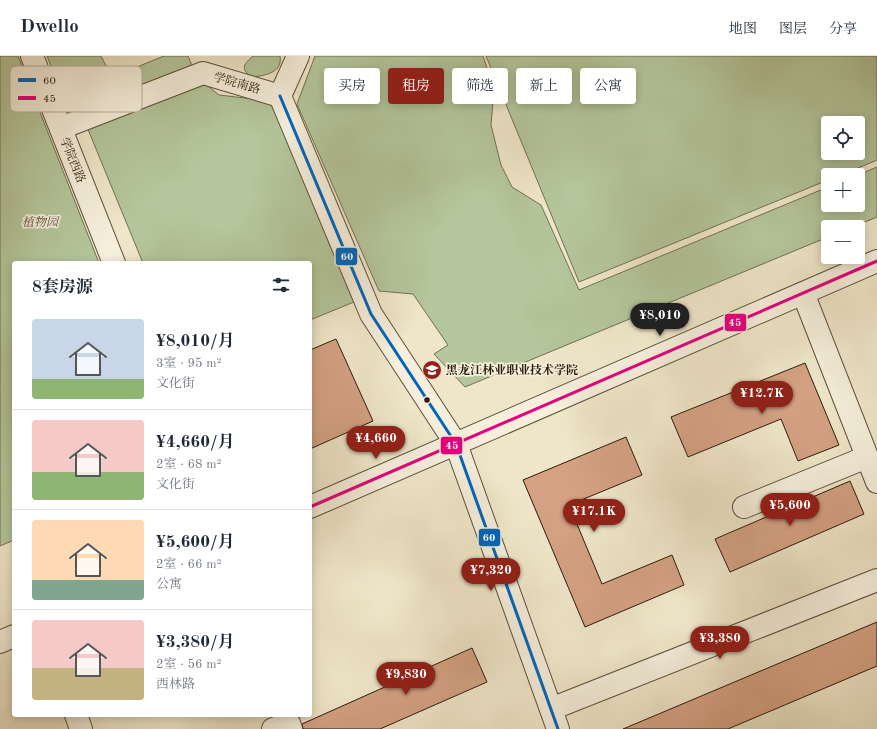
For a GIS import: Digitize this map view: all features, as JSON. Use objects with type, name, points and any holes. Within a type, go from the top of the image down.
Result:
[{"type":"street","name":"学院西路","points":[[32,56],[36,66]]},
{"type":"street","points":[[298,56],[280,96],[371,314],[456,444],[558,729]]},
{"type":"street","name":"学院南路","points":[[142,97],[203,73],[280,96]]},
{"type":"street","name":"学院西路","points":[[55,112],[113,261]]},
{"type":"street","name":"学院南路","points":[[61,128],[102,112]]},
{"type":"street","points":[[312,506],[877,261]]},
{"type":"street","points":[[803,293],[877,482]]},
{"type":"street","points":[[744,507],[867,457]]},
{"type":"street","points":[[550,709],[877,580]]},
{"type":"street","points":[[0,642],[12,637]]},
{"type":"street","points":[[77,717],[82,729]]},
{"type":"green space","name":"植物园","points":[[0,56],[18,56],[22,66],[10,66],[10,112],[40,112],[98,261],[12,261],[12,541],[0,546]]},
{"type":"green space","points":[[47,56],[101,56],[106,66],[51,66]]},
{"type":"green space","points":[[164,56],[188,56],[197,77],[219,95],[271,101],[354,302],[312,319],[312,261],[142,261],[81,112],[142,112],[142,66],[139,66]]},
{"type":"green space","points":[[253,56],[280,56],[279,66],[276,70],[267,74],[251,77],[245,71],[244,66]]},
{"type":"green space","points":[[315,56],[483,56],[487,68],[452,68],[452,104],[493,104],[491,125],[501,165],[512,187],[541,205],[579,290],[821,190],[821,212],[865,212],[865,172],[877,167],[877,217],[865,222],[865,220],[821,220],[821,240],[465,387],[434,354],[448,345],[413,294],[379,291],[297,104]]},
{"type":"green space","points":[[486,56],[877,56],[877,160],[858,168],[821,168],[821,183],[579,282],[506,104],[508,104],[508,68],[491,68]]},
{"type":"building","points":[[336,339],[373,421],[312,448],[312,349]]},
{"type":"building","points":[[805,363],[839,445],[798,461],[781,419],[688,457],[671,417]]},
{"type":"building","points":[[626,437],[642,475],[569,505],[602,584],[672,555],[684,585],[585,627],[523,480]]},
{"type":"building","points":[[850,481],[864,514],[730,572],[715,539]]},
{"type":"building","points":[[877,622],[877,666],[728,729],[623,729]]},
{"type":"building","points":[[472,648],[487,682],[380,729],[303,729],[302,724]]},
{"type":"transit line","name":"60","points":[[280,96],[371,314],[456,444],[558,729]]},
{"type":"transit line","name":"45","points":[[312,506],[877,261]]},
{"type":"place","name":"黑龙江林业职业技术学院","points":[[432,370]]}]
